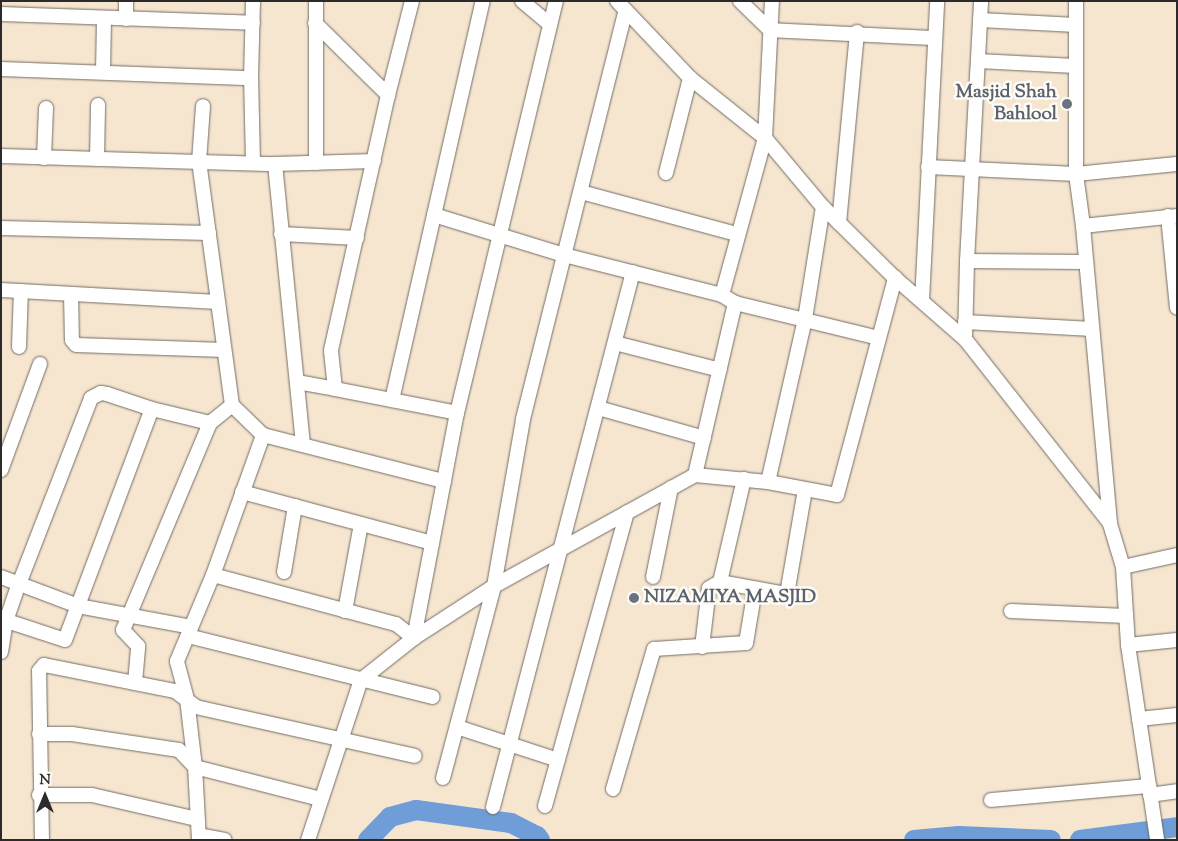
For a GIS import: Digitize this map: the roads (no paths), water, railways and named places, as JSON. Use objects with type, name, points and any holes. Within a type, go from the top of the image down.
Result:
[{"type":"street","points":[[126,1],[126,19]]},
{"type":"street","points":[[253,1],[251,78],[253,163]]},
{"type":"street","points":[[316,1],[316,163]]},
{"type":"street","points":[[392,400],[483,1]]},
{"type":"street","points":[[522,1],[549,24]]},
{"type":"street","points":[[414,638],[457,413],[502,234],[549,24],[556,1]]},
{"type":"street","points":[[740,1],[770,30],[857,32],[935,38]]},
{"type":"street","points":[[722,295],[737,234],[765,138],[772,1]]},
{"type":"street","points":[[922,301],[937,1]]},
{"type":"street","points":[[965,339],[967,260],[981,1]]},
{"type":"street","points":[[1076,1],[1076,174],[1083,226],[1110,524],[1123,567],[1128,645],[1157,840]]},
{"type":"street","points":[[335,389],[330,352],[374,161],[407,4]]},
{"type":"street","points":[[621,6],[690,78],[765,138],[839,223],[895,278],[965,339],[1110,524]]},
{"type":"street","points":[[444,778],[494,586],[523,419],[581,192],[621,6]]},
{"type":"street","points":[[1,14],[253,22]]},
{"type":"street","points":[[103,72],[104,18]]},
{"type":"street","points":[[980,20],[1076,25]]},
{"type":"street","points":[[315,23],[388,95]]},
{"type":"street","points":[[839,223],[857,32]]},
{"type":"street","points":[[978,61],[1075,66]]},
{"type":"street","points":[[1,69],[251,78]]},
{"type":"street","points":[[666,173],[690,78]]},
{"type":"street","points":[[98,105],[98,159]]},
{"type":"street","points":[[203,106],[199,162],[232,405],[264,435],[444,481]]},
{"type":"street","points":[[44,158],[46,108]]},
{"type":"street","points":[[1,156],[275,164],[374,161]]},
{"type":"street","points":[[275,164],[304,445]]},
{"type":"street","points":[[928,167],[1076,174],[1177,164]]},
{"type":"street","points":[[581,192],[737,234]]},
{"type":"street","points":[[768,482],[805,319],[824,207]]},
{"type":"street","points":[[434,214],[564,255],[722,295],[735,303],[879,338]]},
{"type":"street","points":[[1083,226],[1172,216],[1177,308]]},
{"type":"street","points":[[1,228],[209,233]]},
{"type":"street","points":[[281,234],[356,238]]},
{"type":"street","points":[[967,260],[1085,262]]},
{"type":"street","points":[[493,807],[633,272]]},
{"type":"street","points":[[308,840],[361,680],[414,638],[494,586],[695,474],[768,482],[837,495],[895,278]]},
{"type":"street","points":[[1,290],[218,302]]},
{"type":"street","points":[[19,347],[21,291]]},
{"type":"street","points":[[71,294],[72,340],[76,345],[224,350]]},
{"type":"street","points":[[695,474],[735,303]]},
{"type":"street","points":[[966,322],[1092,328]]},
{"type":"street","points":[[615,343],[720,370]]},
{"type":"street","points":[[1,470],[40,364]]},
{"type":"street","points":[[297,382],[457,413]]},
{"type":"street","points":[[1,652],[4,620],[91,398],[101,393],[107,394],[152,409],[210,423]]},
{"type":"street","points":[[135,683],[138,646],[123,630],[210,423],[232,405]]},
{"type":"street","points":[[598,408],[704,438]]},
{"type":"street","points":[[4,620],[65,640],[152,409]]},
{"type":"street","points":[[225,840],[199,837],[195,768],[187,699],[177,661],[213,575],[264,435]]},
{"type":"street","points":[[720,582],[744,479]]},
{"type":"street","points":[[653,577],[671,488]]},
{"type":"street","points":[[702,647],[709,588],[720,582],[787,594],[805,490]]},
{"type":"street","points":[[242,492],[432,542]]},
{"type":"street","points":[[284,572],[296,506]]},
{"type":"street","points":[[545,806],[627,512]]},
{"type":"street","points":[[345,610],[361,524]]},
{"type":"street","points":[[1123,567],[1177,555]]},
{"type":"street","points":[[213,575],[396,624],[414,638]]},
{"type":"street","points":[[1,577],[78,606],[189,631],[361,680],[432,697]]},
{"type":"street","points":[[613,789],[654,649],[746,643],[755,588]]},
{"type":"street","points":[[1011,611],[1126,616]]},
{"type":"street","points":[[1128,645],[1177,640]]},
{"type":"street","points":[[42,840],[39,795],[39,671],[44,665],[175,691],[196,708],[415,756]]},
{"type":"street","points":[[1139,719],[1177,715]]},
{"type":"street","points":[[457,727],[558,760]]},
{"type":"street","points":[[39,734],[72,734],[179,750],[195,768],[322,800]]},
{"type":"street","points":[[991,800],[1177,791]]},
{"type":"street","points":[[39,795],[86,794],[198,819]]},
{"type":"waterway","points":[[368,840],[390,817],[416,810],[511,823],[537,836],[540,840]]},
{"type":"waterway","points":[[1080,840],[1177,827]]},
{"type":"waterway","points":[[914,840],[959,836],[1051,840]]},
{"type":"place","name":"Masjid Shah Bahlool","points":[[1067,104]]},
{"type":"place","name":"NIZAMIYA MASJID","points":[[634,598]]}]
